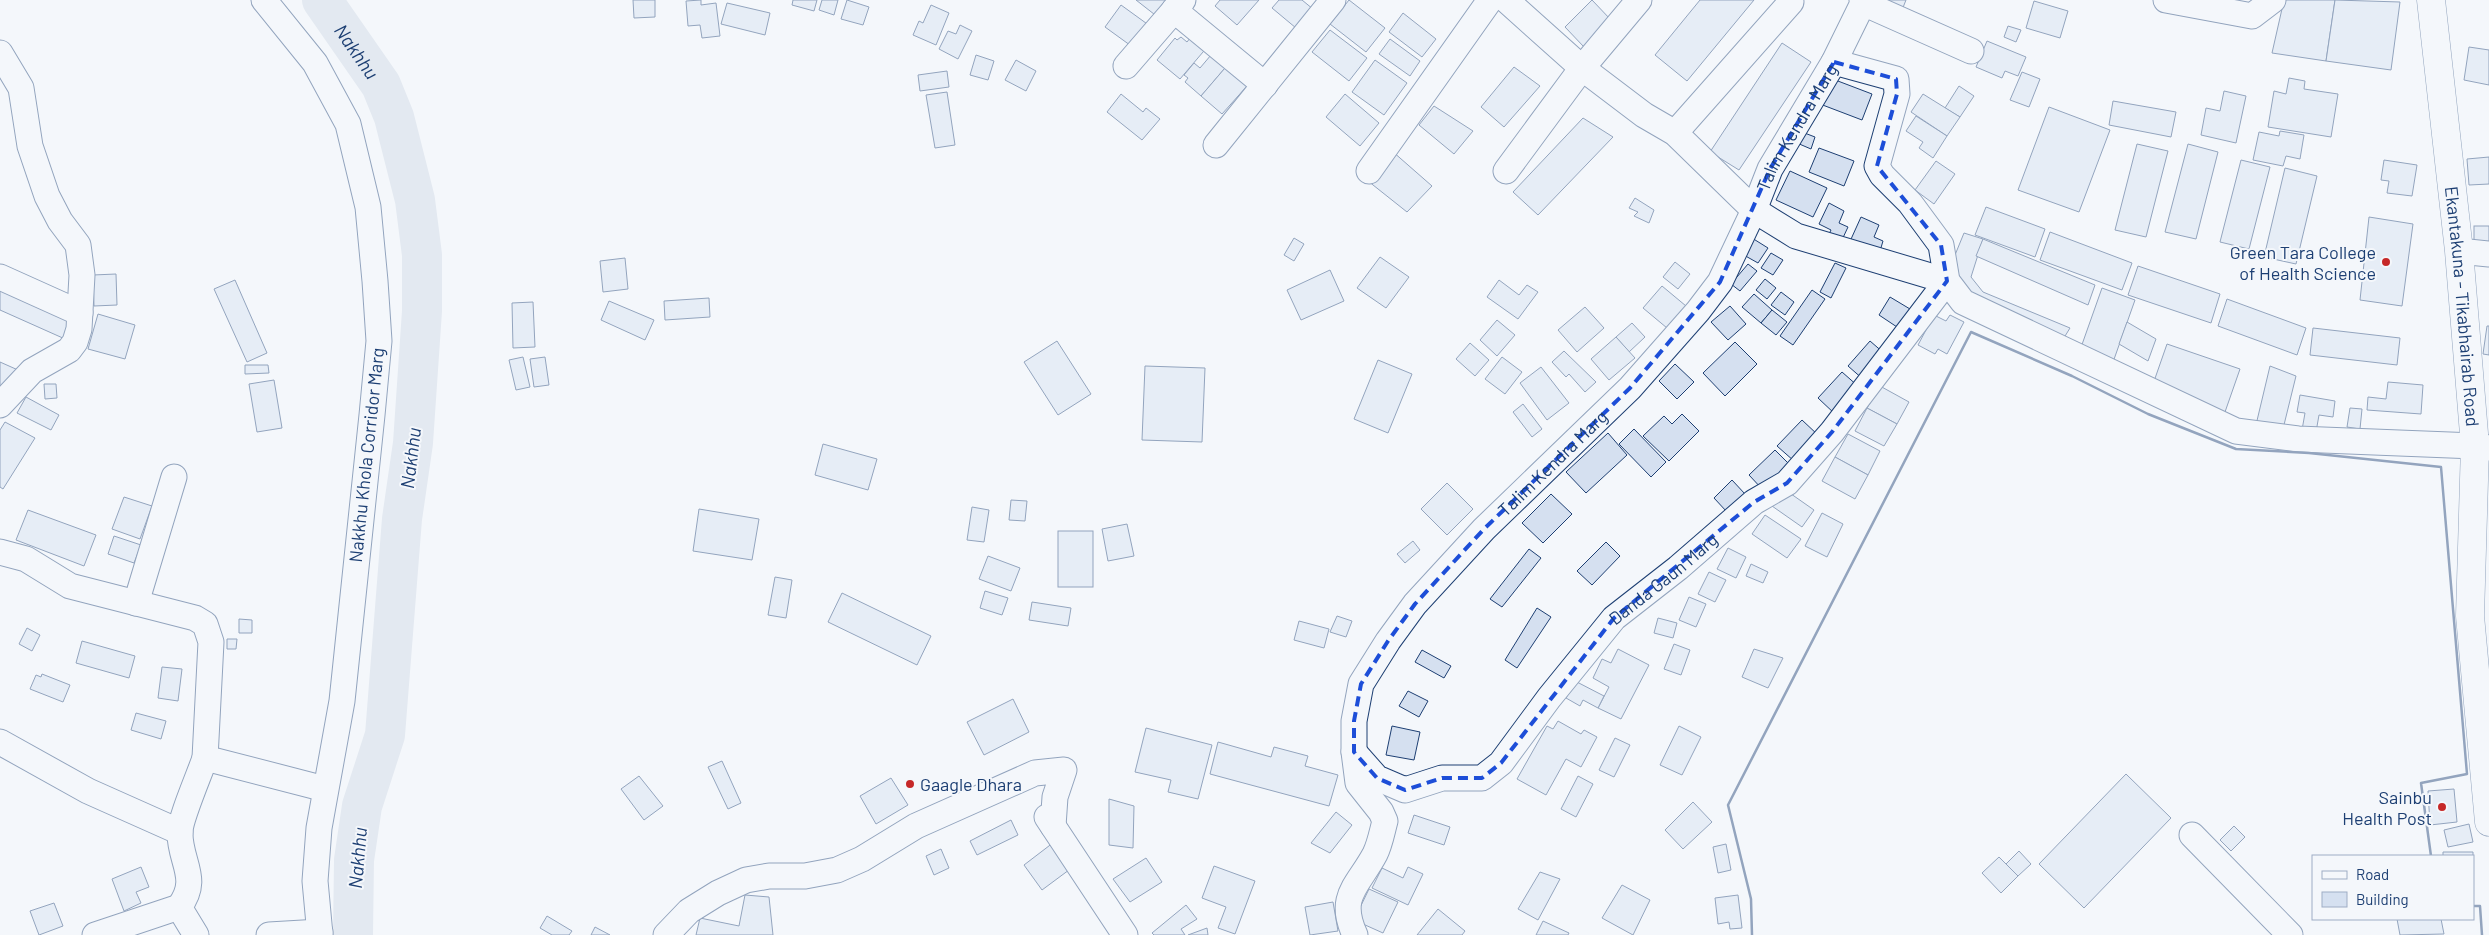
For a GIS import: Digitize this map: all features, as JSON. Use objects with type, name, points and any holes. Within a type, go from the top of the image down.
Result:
[{"type":"main road","name":"Ekantakuna - Tikabhairab Road","points":[[2431,0],[2482,447],[2470,616],[2489,822]]},
{"type":"street","name":"Nakkhu Khola Corridor Marg","points":[[264,0],[314,63],[348,124],[368,208],[379,341],[342,701],[319,828],[315,881],[320,934]]},
{"type":"street","points":[[1216,145],[1333,0]]},
{"type":"street","points":[[1368,171],[1490,0]]},
{"type":"street","points":[[1506,0],[1582,68],[1644,115],[1675,133],[1754,210],[1796,236],[1947,281]]},
{"type":"street","points":[[1506,171],[1582,68],[1639,0]]},
{"type":"street","points":[[2166,0],[2252,16],[2274,0]]},
{"type":"street","points":[[1675,133],[1791,2]]},
{"type":"street","points":[[1863,2],[1971,51]]},
{"type":"street","name":"Talim Kendra Marg","points":[[1355,935],[1349,923],[1347,907],[1349,895],[1375,854],[1385,821],[1381,812],[1358,783],[1354,752],[1354,721],[1362,684],[1388,641],[1415,604],[1484,529],[1630,388],[1698,311],[1720,282],[1754,210],[1770,169],[1834,62],[1863,2]]},
{"type":"street","points":[[1126,66],[1178,5],[1265,85]]},
{"type":"street","points":[[0,53],[21,88],[30,146],[47,196],[60,221],[78,245],[82,275],[80,313],[75,342],[69,350],[32,371],[0,405]]},
{"type":"street","points":[[1834,62],[1896,79],[1897,94],[1877,166],[1882,175],[1910,203],[1941,245],[1947,281],[1963,302],[2236,431],[2298,439],[2482,447]]},
{"type":"street","points":[[2459,251],[2489,254]]},
{"type":"street","points":[[0,277],[80,313]]},
{"type":"street","name":"Danda Gaun Marg","points":[[1354,752],[1377,778],[1405,790],[1442,778],[1482,778],[1501,763],[1549,698],[1614,618],[1678,568],[1754,502],[1787,483],[1832,432],[1947,281]]},
{"type":"street","points":[[136,603],[174,477]]},
{"type":"street","points":[[0,552],[26,559],[70,586],[195,618],[205,624],[211,642],[205,758],[180,832],[189,873],[188,896],[179,907],[95,935]]},
{"type":"street","points":[[0,742],[88,790],[180,832]]},
{"type":"street","points":[[205,758],[325,789]]},
{"type":"street","points":[[666,935],[689,911],[718,893],[746,880],[769,876],[805,876],[836,870],[862,859],[916,826],[1035,773],[1064,770],[1050,821],[1125,935]]},
{"type":"street","points":[[2192,835],[2290,935]]},
{"type":"street","points":[[179,907],[196,935]]},
{"type":"street","points":[[269,935],[320,934]]},
{"type":"highlighted area","points":[[1834,62],[1896,79],[1897,94],[1877,166],[1941,245],[1947,281],[1832,432],[1787,483],[1754,502],[1614,618],[1501,763],[1482,778],[1442,778],[1405,790],[1377,778],[1354,752],[1354,721],[1361,684],[1388,641],[1415,604],[1484,529],[1630,388],[1720,282],[1770,169]]},
{"type":"building","points":[[633,0],[655,0],[655,17],[634,18]]},
{"type":"building","points":[[701,0],[701,5],[716,3],[720,36],[702,38],[700,25],[688,26],[686,1]]},
{"type":"building","points":[[793,0],[817,0],[814,11],[792,5]]},
{"type":"building","points":[[822,0],[838,0],[834,15],[819,10]]},
{"type":"building","points":[[847,0],[869,7],[863,25],[841,19]]},
{"type":"building","points":[[1136,0],[1172,0],[1159,18]]},
{"type":"building","points":[[1220,0],[1259,0],[1237,25],[1215,6]]},
{"type":"building","points":[[1279,0],[1302,0],[1319,14],[1302,33],[1272,8]]},
{"type":"building","points":[[1349,0],[1385,28],[1366,52],[1330,24]]},
{"type":"building","points":[[1592,0],[1611,20],[1584,47],[1565,27]]},
{"type":"building","points":[[1700,0],[1754,0],[1687,81],[1655,55]]},
{"type":"building","points":[[1873,0],[1906,0],[1902,10]]},
{"type":"building","points":[[2284,0],[2335,0],[2326,61],[2272,53]]},
{"type":"building","points":[[2335,0],[2400,2],[2391,70],[2326,61]]},
{"type":"building","points":[[2034,1],[2068,11],[2060,38],[2026,28]]},
{"type":"building","points":[[727,3],[770,13],[765,35],[721,24]]},
{"type":"building","points":[[931,5],[949,13],[936,45],[913,35],[919,21],[923,23]]},
{"type":"building","points":[[1121,5],[1150,26],[1134,48],[1105,27]]},
{"type":"building","points":[[1403,13],[1436,39],[1422,57],[1389,32]]},
{"type":"building","points":[[960,25],[972,31],[958,59],[939,49],[948,31],[956,34]]},
{"type":"building","points":[[2008,26],[2021,30],[2016,42],[2004,37]]},
{"type":"building","points":[[1330,30],[1367,58],[1349,81],[1312,52]]},
{"type":"building","points":[[1194,33],[1209,45],[1180,79],[1157,60],[1175,38],[1177,40],[1181,37],[1187,42]]},
{"type":"building","points":[[1390,39],[1420,61],[1410,76],[1379,54]]},
{"type":"building","points":[[1987,41],[2026,57],[2018,76],[2005,71],[2002,78],[1976,67]]},
{"type":"building","points":[[1782,43],[1811,62],[1739,170],[1710,152]]},
{"type":"building","points":[[2469,47],[2489,50],[2489,85],[2464,80]]},
{"type":"building","points":[[976,55],[994,61],[988,80],[970,75]]},
{"type":"building","points":[[1211,55],[1225,68],[1201,96],[1185,82],[1188,78],[1184,75],[1194,63],[1200,68]]},
{"type":"building","points":[[1016,60],[1036,71],[1026,91],[1005,80]]},
{"type":"building","points":[[1375,60],[1407,83],[1384,115],[1352,92]]},
{"type":"building","points":[[1514,67],[1540,86],[1504,127],[1481,107]]},
{"type":"building","points":[[1225,68],[1247,86],[1222,114],[1201,96]]},
{"type":"building","points":[[947,71],[949,87],[920,91],[918,75]]},
{"type":"building","points":[[2022,72],[2040,79],[2029,107],[2010,100]]},
{"type":"building","points":[[1830,78],[1872,94],[1862,120],[1820,104]]},
{"type":"building","points":[[2289,78],[2305,81],[2304,89],[2338,94],[2331,137],[2268,127],[2274,91],[2286,94]]},
{"type":"building","points":[[1959,86],[1974,96],[1960,117],[1945,108]]},
{"type":"building","points":[[2224,91],[2246,96],[2236,143],[2201,135],[2206,108],[2220,111]]},
{"type":"building","points":[[947,92],[955,145],[935,148],[926,95]]},
{"type":"building","points":[[1121,94],[1143,112],[1146,108],[1160,119],[1142,140],[1107,112]]},
{"type":"building","points":[[1345,94],[1379,123],[1360,146],[1326,117]]},
{"type":"building","points":[[1923,94],[1960,117],[1947,136],[1911,112]]},
{"type":"building","points":[[2113,101],[2176,112],[2171,137],[2109,125]]},
{"type":"building","points":[[1434,106],[1473,131],[1454,154],[1419,125]]},
{"type":"building","points":[[2049,107],[2110,130],[2079,212],[2018,190]]},
{"type":"building","points":[[1916,116],[1947,136],[1933,158],[1919,148],[1923,142],[1906,131]]},
{"type":"building","points":[[1583,118],[1613,137],[1538,215],[1513,192]]},
{"type":"building","points":[[2280,131],[2304,135],[2300,159],[2286,156],[2283,166],[2253,160],[2259,132],[2279,136]]},
{"type":"building","points":[[1802,132],[1815,137],[1811,149],[1797,143]]},
{"type":"building","points":[[2137,144],[2168,151],[2146,237],[2115,230]]},
{"type":"building","points":[[2188,144],[2218,152],[2196,239],[2165,232]]},
{"type":"building","points":[[1819,148],[1854,161],[1844,186],[1809,172]]},
{"type":"building","points":[[1392,151],[1432,186],[1407,212],[1368,181]]},
{"type":"building","points":[[2489,157],[2489,184],[2469,185],[2467,159]]},
{"type":"building","points":[[2241,160],[2270,167],[2249,249],[2220,242]]},
{"type":"building","points":[[2384,160],[2417,165],[2412,196],[2387,193],[2389,181],[2381,180]]},
{"type":"building","points":[[1936,161],[1955,174],[1934,204],[1915,190]]},
{"type":"building","points":[[2285,168],[2317,176],[2296,264],[2264,257]]},
{"type":"building","points":[[1790,171],[1827,188],[1813,217],[1776,200]]},
{"type":"building","points":[[1635,198],[1654,210],[1649,223],[1634,216],[1638,212],[1629,208]]},
{"type":"building","points":[[1829,203],[1844,211],[1839,223],[1848,227],[1841,242],[1828,236],[1831,230],[1819,224]]},
{"type":"building","points":[[1986,207],[2045,229],[2035,257],[1975,235]]},
{"type":"building","points":[[1861,217],[1879,225],[1874,237],[1883,241],[1880,251],[1847,248]]},
{"type":"building","name":"Green Tara College of Health Science","points":[[2369,217],[2413,224],[2402,306],[2360,300]]},
{"type":"building","points":[[2474,226],[2489,226],[2489,246],[2474,246]]},
{"type":"building","points":[[2050,232],[2132,263],[2122,290],[2040,260]]},
{"type":"building","points":[[1964,233],[1983,239],[1971,277],[1983,292],[2070,328],[2062,341],[1962,293],[1955,255]]},
{"type":"building","points":[[1294,238],[1304,244],[1294,261],[1284,255]]},
{"type":"building","points":[[1752,238],[1768,248],[1758,263],[1742,254]]},
{"type":"building","points":[[1983,239],[2095,285],[2088,305],[1976,256]]},
{"type":"building","points":[[1771,253],[1783,260],[1773,275],[1761,268]]},
{"type":"building","points":[[1380,257],[1409,277],[1386,308],[1357,288]]},
{"type":"building","points":[[625,258],[628,289],[603,292],[600,261]]},
{"type":"building","points":[[1675,262],[1690,274],[1678,289],[1663,277]]},
{"type":"building","points":[[1835,263],[1846,268],[1831,298],[1820,292]]},
{"type":"building","points":[[1748,264],[1757,271],[1740,291],[1731,284]]},
{"type":"building","points":[[2138,266],[2220,294],[2211,323],[2128,295]]},
{"type":"building","points":[[1330,270],[1344,301],[1301,320],[1287,290]]},
{"type":"building","points":[[116,274],[117,305],[94,306],[93,275]]},
{"type":"building","points":[[1765,279],[1776,288],[1767,299],[1756,290]]},
{"type":"building","points":[[235,280],[267,353],[247,362],[214,289]]},
{"type":"building","points":[[1499,280],[1519,295],[1527,285],[1538,292],[1518,319],[1487,297]]},
{"type":"building","points":[[1662,286],[1686,306],[1667,328],[1643,308]]},
{"type":"building","points":[[0,288],[73,321],[65,339],[0,310]]},
{"type":"building","points":[[2102,288],[2135,300],[2112,365],[2079,353]]},
{"type":"building","points":[[1812,290],[1825,299],[1793,345],[1780,336]]},
{"type":"building","points":[[1781,292],[1794,302],[1785,315],[1771,305]]},
{"type":"building","points":[[1754,294],[1772,310],[1761,323],[1742,307]]},
{"type":"building","points":[[1890,297],[1915,312],[1903,331],[1879,315]]},
{"type":"building","points":[[709,298],[710,317],[665,320],[664,301]]},
{"type":"building","points":[[2227,299],[2306,328],[2297,355],[2218,326]]},
{"type":"building","points":[[609,301],[654,320],[645,340],[601,320]]},
{"type":"building","points":[[533,302],[535,347],[513,348],[512,303]]},
{"type":"building","points":[[1730,306],[1746,324],[1728,340],[1711,322]]},
{"type":"building","points":[[1585,307],[1604,328],[1577,352],[1558,330]]},
{"type":"building","points":[[1772,310],[1787,322],[1776,335],[1761,323]]},
{"type":"building","points":[[98,314],[135,325],[125,359],[88,349]]},
{"type":"building","points":[[1934,315],[1946,321],[1950,315],[1964,322],[1947,354],[1938,349],[1935,354],[1918,345]]},
{"type":"building","points":[[1497,320],[1515,335],[1497,356],[1480,340]]},
{"type":"building","points":[[2127,322],[2156,339],[2148,361],[2119,344]]},
{"type":"building","points":[[1632,323],[1645,337],[1629,352],[1616,337]]},
{"type":"building","points":[[2487,326],[2489,326],[2489,355],[2483,354]]},
{"type":"building","points":[[2313,328],[2400,338],[2397,365],[2310,355]]},
{"type":"building","points":[[1616,337],[1635,358],[1609,380],[1591,359]]},
{"type":"building","points":[[1057,341],[1091,394],[1058,415],[1024,362]]},
{"type":"building","points":[[1870,341],[1885,354],[1864,380],[1848,366]]},
{"type":"building","points":[[1735,342],[1757,364],[1725,396],[1703,373]]},
{"type":"building","points":[[1470,343],[1489,360],[1475,376],[1456,359]]},
{"type":"building","points":[[2167,344],[2240,369],[2225,412],[2152,387]]},
{"type":"building","points":[[1564,351],[1596,382],[1585,392],[1569,374],[1566,377],[1552,362]]},
{"type":"building","points":[[523,357],[530,387],[516,390],[509,360]]},
{"type":"building","points":[[545,357],[549,385],[534,387],[530,359]]},
{"type":"building","points":[[1502,357],[1522,372],[1505,394],[1485,379]]},
{"type":"building","points":[[1378,360],[1412,374],[1388,433],[1354,419]]},
{"type":"building","points":[[0,362],[18,370],[0,387]]},
{"type":"building","points":[[1675,364],[1694,382],[1677,399],[1659,381]]},
{"type":"building","points":[[245,365],[268,365],[269,373],[245,374]]},
{"type":"building","points":[[1145,366],[1205,368],[1202,442],[1142,440]]},
{"type":"building","points":[[2270,366],[2296,376],[2282,433],[2255,429]]},
{"type":"building","points":[[1541,367],[1569,403],[1547,420],[1520,383]]},
{"type":"building","points":[[1842,372],[1859,387],[1835,414],[1818,398]]},
{"type":"building","points":[[274,380],[282,428],[257,432],[249,384]]},
{"type":"building","points":[[2388,382],[2423,385],[2421,414],[2367,410],[2368,397],[2386,399]]},
{"type":"building","points":[[44,384],[56,384],[57,398],[45,399]]},
{"type":"building","points":[[1880,386],[1909,402],[1897,424],[1867,408]]},
{"type":"building","points":[[2300,395],[2335,401],[2333,417],[2319,415],[2316,432],[2302,430],[2305,413],[2297,412]]},
{"type":"building","points":[[26,397],[59,415],[51,430],[17,413]]},
{"type":"building","points":[[1523,404],[1542,429],[1532,437],[1513,412]]},
{"type":"building","points":[[1867,408],[1897,424],[1884,446],[1855,431]]},
{"type":"building","points":[[2350,408],[2362,409],[2360,429],[2347,427]]},
{"type":"building","points":[[1682,414],[1699,431],[1669,461],[1643,436],[1664,416],[1672,424]]},
{"type":"building","points":[[1802,420],[1818,435],[1794,461],[1777,446]]},
{"type":"building","points":[[5,422],[35,438],[3,489],[0,487],[0,430]]},
{"type":"building","points":[[1634,429],[1666,462],[1651,477],[1619,444]]},
{"type":"building","points":[[1608,433],[1627,455],[1586,493],[1566,472]]},
{"type":"building","points":[[1848,434],[1880,451],[1868,475],[1835,457]]},
{"type":"building","points":[[823,444],[877,459],[868,490],[815,475]]},
{"type":"building","points":[[1775,450],[1789,464],[1763,490],[1749,475]]},
{"type":"building","points":[[1835,457],[1868,475],[1855,499],[1822,481]]},
{"type":"building","points":[[1732,480],[1745,494],[1727,512],[1714,498]]},
{"type":"building","points":[[1447,483],[1473,509],[1447,535],[1421,509]]},
{"type":"building","points":[[1784,489],[1814,510],[1802,527],[1772,506]]},
{"type":"building","points":[[1551,494],[1572,514],[1543,543],[1522,523]]},
{"type":"building","points":[[124,497],[152,506],[140,539],[112,529]]},
{"type":"building","points":[[1011,500],[1027,501],[1025,521],[1009,520]]},
{"type":"building","points":[[972,507],[989,510],[984,542],[967,540]]},
{"type":"building","points":[[699,509],[759,519],[752,560],[693,551]]},
{"type":"building","points":[[28,510],[96,535],[84,566],[16,540]]},
{"type":"building","points":[[1822,513],[1843,524],[1827,557],[1805,546]]},
{"type":"building","points":[[1765,515],[1801,539],[1787,558],[1752,534]]},
{"type":"building","points":[[1127,524],[1134,556],[1108,561],[1102,529]]},
{"type":"building","points":[[1058,531],[1093,531],[1093,587],[1058,587]]},
{"type":"building","points":[[114,536],[141,545],[134,563],[108,554]]},
{"type":"building","points":[[1413,541],[1420,550],[1405,563],[1397,554]]},
{"type":"building","points":[[1606,542],[1620,556],[1592,585],[1577,571]]},
{"type":"building","points":[[1728,548],[1746,557],[1736,578],[1717,569]]},
{"type":"building","points":[[1529,549],[1541,558],[1502,607],[1490,599]]},
{"type":"building","points":[[988,556],[1020,568],[1011,591],[979,579]]},
{"type":"building","points":[[1751,564],[1768,572],[1763,583],[1746,576]]},
{"type":"building","points":[[1709,572],[1726,580],[1715,602],[1698,594]]},
{"type":"building","points":[[775,577],[792,580],[786,618],[768,615]]},
{"type":"building","points":[[985,591],[1008,598],[1002,615],[980,608]]},
{"type":"building","points":[[842,593],[931,636],[917,665],[828,622]]},
{"type":"building","points":[[1689,597],[1706,604],[1696,627],[1679,620]]},
{"type":"building","points":[[1032,602],[1071,608],[1068,626],[1029,620]]},
{"type":"building","points":[[1537,608],[1551,617],[1517,668],[1505,660]]},
{"type":"building","points":[[1337,616],[1352,621],[1346,637],[1330,632]]},
{"type":"building","points":[[1658,618],[1677,623],[1673,638],[1654,633]]},
{"type":"building","points":[[239,619],[252,620],[252,633],[239,633]]},
{"type":"building","points":[[1299,621],[1329,629],[1324,648],[1294,640]]},
{"type":"building","points":[[27,628],[40,635],[32,651],[19,644]]},
{"type":"building","points":[[227,639],[237,639],[236,649],[227,649]]},
{"type":"building","points":[[82,641],[135,656],[129,678],[76,663]]},
{"type":"building","points":[[1674,644],[1690,650],[1681,675],[1664,669]]},
{"type":"building","points":[[1618,649],[1649,665],[1621,719],[1598,708],[1609,687],[1593,678],[1602,659],[1611,663]]},
{"type":"building","points":[[1754,649],[1783,658],[1768,688],[1742,677]]},
{"type":"building","points":[[1422,650],[1451,666],[1444,678],[1415,662]]},
{"type":"building","points":[[162,667],[182,669],[178,701],[158,698]]},
{"type":"building","points":[[42,674],[70,685],[63,702],[30,689],[36,675],[41,677]]},
{"type":"building","points":[[1575,681],[1604,696],[1598,708],[1583,700],[1580,706],[1566,698]]},
{"type":"building","points":[[1408,691],[1428,701],[1419,717],[1399,706]]},
{"type":"building","points":[[1013,699],[1029,732],[984,755],[967,722]]},
{"type":"building","points":[[136,713],[166,721],[161,739],[131,730]]},
{"type":"building","points":[[1558,721],[1581,734],[1584,730],[1597,737],[1581,767],[1566,759],[1546,795],[1517,779],[1547,726],[1553,729]]},
{"type":"building","points":[[1392,726],[1420,732],[1414,760],[1386,755]]},
{"type":"building","points":[[1679,726],[1701,737],[1682,775],[1660,765]]},
{"type":"building","points":[[1146,728],[1212,745],[1198,799],[1168,792],[1171,780],[1135,772]]},
{"type":"building","points":[[1615,738],[1630,745],[1614,777],[1599,770]]},
{"type":"building","points":[[1218,742],[1271,757],[1274,747],[1308,756],[1305,766],[1338,775],[1329,806],[1210,774]]},
{"type":"building","points":[[722,761],[741,803],[728,809],[708,767]]},
{"type":"building","points":[[2126,774],[2171,818],[2084,908],[2039,864]]},
{"type":"building","points":[[639,776],[663,806],[644,820],[621,789]]},
{"type":"building","points":[[1578,776],[1593,784],[1576,817],[1561,809]]},
{"type":"building","points":[[891,778],[908,805],[876,824],[860,796]]},
{"type":"building","name":"Sainbu Health Post","points":[[2454,789],[2457,822],[2430,825],[2428,791]]},
{"type":"building","points":[[1109,799],[1134,806],[1133,848],[1109,845]]},
{"type":"building","points":[[1693,802],[1712,822],[1683,849],[1665,830]]},
{"type":"building","points":[[1336,812],[1352,825],[1330,853],[1311,843]]},
{"type":"building","points":[[1414,815],[1450,827],[1444,845],[1408,833]]},
{"type":"building","points":[[1011,820],[1018,835],[977,855],[970,841]]},
{"type":"building","points":[[2469,824],[2473,842],[2448,847],[2444,830]]},
{"type":"building","points":[[2234,826],[2245,837],[2231,851],[2220,840]]},
{"type":"building","points":[[1058,839],[1077,864],[1042,890],[1024,865]]},
{"type":"building","points":[[1726,844],[1731,870],[1718,873],[1713,847]]},
{"type":"building","points":[[941,849],[949,868],[934,875],[926,856]]},
{"type":"building","points":[[2019,851],[2031,864],[2018,876],[2006,864]]},
{"type":"building","points":[[2443,852],[2473,852],[2473,855],[2443,855]]},
{"type":"building","points":[[1999,857],[2018,876],[2001,893],[1982,873]]},
{"type":"building","points":[[1146,858],[1162,882],[1130,902],[1113,879]]},
{"type":"building","points":[[1214,866],[1255,881],[1235,934],[1218,928],[1226,907],[1202,898]]},
{"type":"building","points":[[141,867],[149,887],[136,892],[141,903],[124,911],[112,879]]},
{"type":"building","points":[[1408,867],[1423,874],[1408,905],[1372,888],[1382,868],[1403,878]]},
{"type":"building","points":[[1540,872],[1560,879],[1538,920],[1518,909]]},
{"type":"building","points":[[1622,885],[1650,900],[1633,935],[1602,918]]},
{"type":"building","points":[[1369,889],[1398,902],[1383,933],[1354,920]]},
{"type":"building","points":[[745,895],[769,897],[773,935],[696,935],[700,918],[739,926]]},
{"type":"building","points":[[1738,895],[1742,928],[1730,929],[1729,922],[1718,924],[1715,898]]},
{"type":"building","points":[[1333,902],[1338,931],[1310,935],[1305,907]]},
{"type":"building","points":[[54,903],[63,926],[39,935],[30,911]]},
{"type":"building","points":[[1186,905],[1197,919],[1181,929],[1185,935],[1154,935],[1152,933]]},
{"type":"building","points":[[1438,909],[1465,931],[1462,935],[1417,935]]},
{"type":"building","points":[[547,916],[572,931],[569,935],[552,935],[540,928]]},
{"type":"building","points":[[2397,920],[2441,920],[2444,934],[2400,935]]},
{"type":"building","points":[[1543,921],[1569,933],[1568,935],[1536,935]]},
{"type":"building","points":[[595,927],[610,935],[591,935]]},
{"type":"building","points":[[1207,928],[1208,935],[1188,935]]},
{"type":"waterway","name":"Nakhhu","points":[[322,0],[381,85],[394,117],[415,200],[422,255],[422,311],[413,443],[402,519],[385,735],[362,806],[354,860],[353,935]]},
{"type":"wall","points":[[1752,935],[1751,899],[1728,805],[1971,332],[2072,376],[2148,414],[2236,449],[2309,453],[2441,467],[2467,774],[2421,783],[2431,855]]},
{"type":"wall","points":[[2474,906],[2480,906],[2482,935]]},
{"type":"place","name":"Green Tara College of Health Science","points":[[2386,262]]},
{"type":"place","name":"Gaagle Dhara","points":[[910,784]]},
{"type":"place","name":"Sainbu Health Post","points":[[2442,807]]}]
